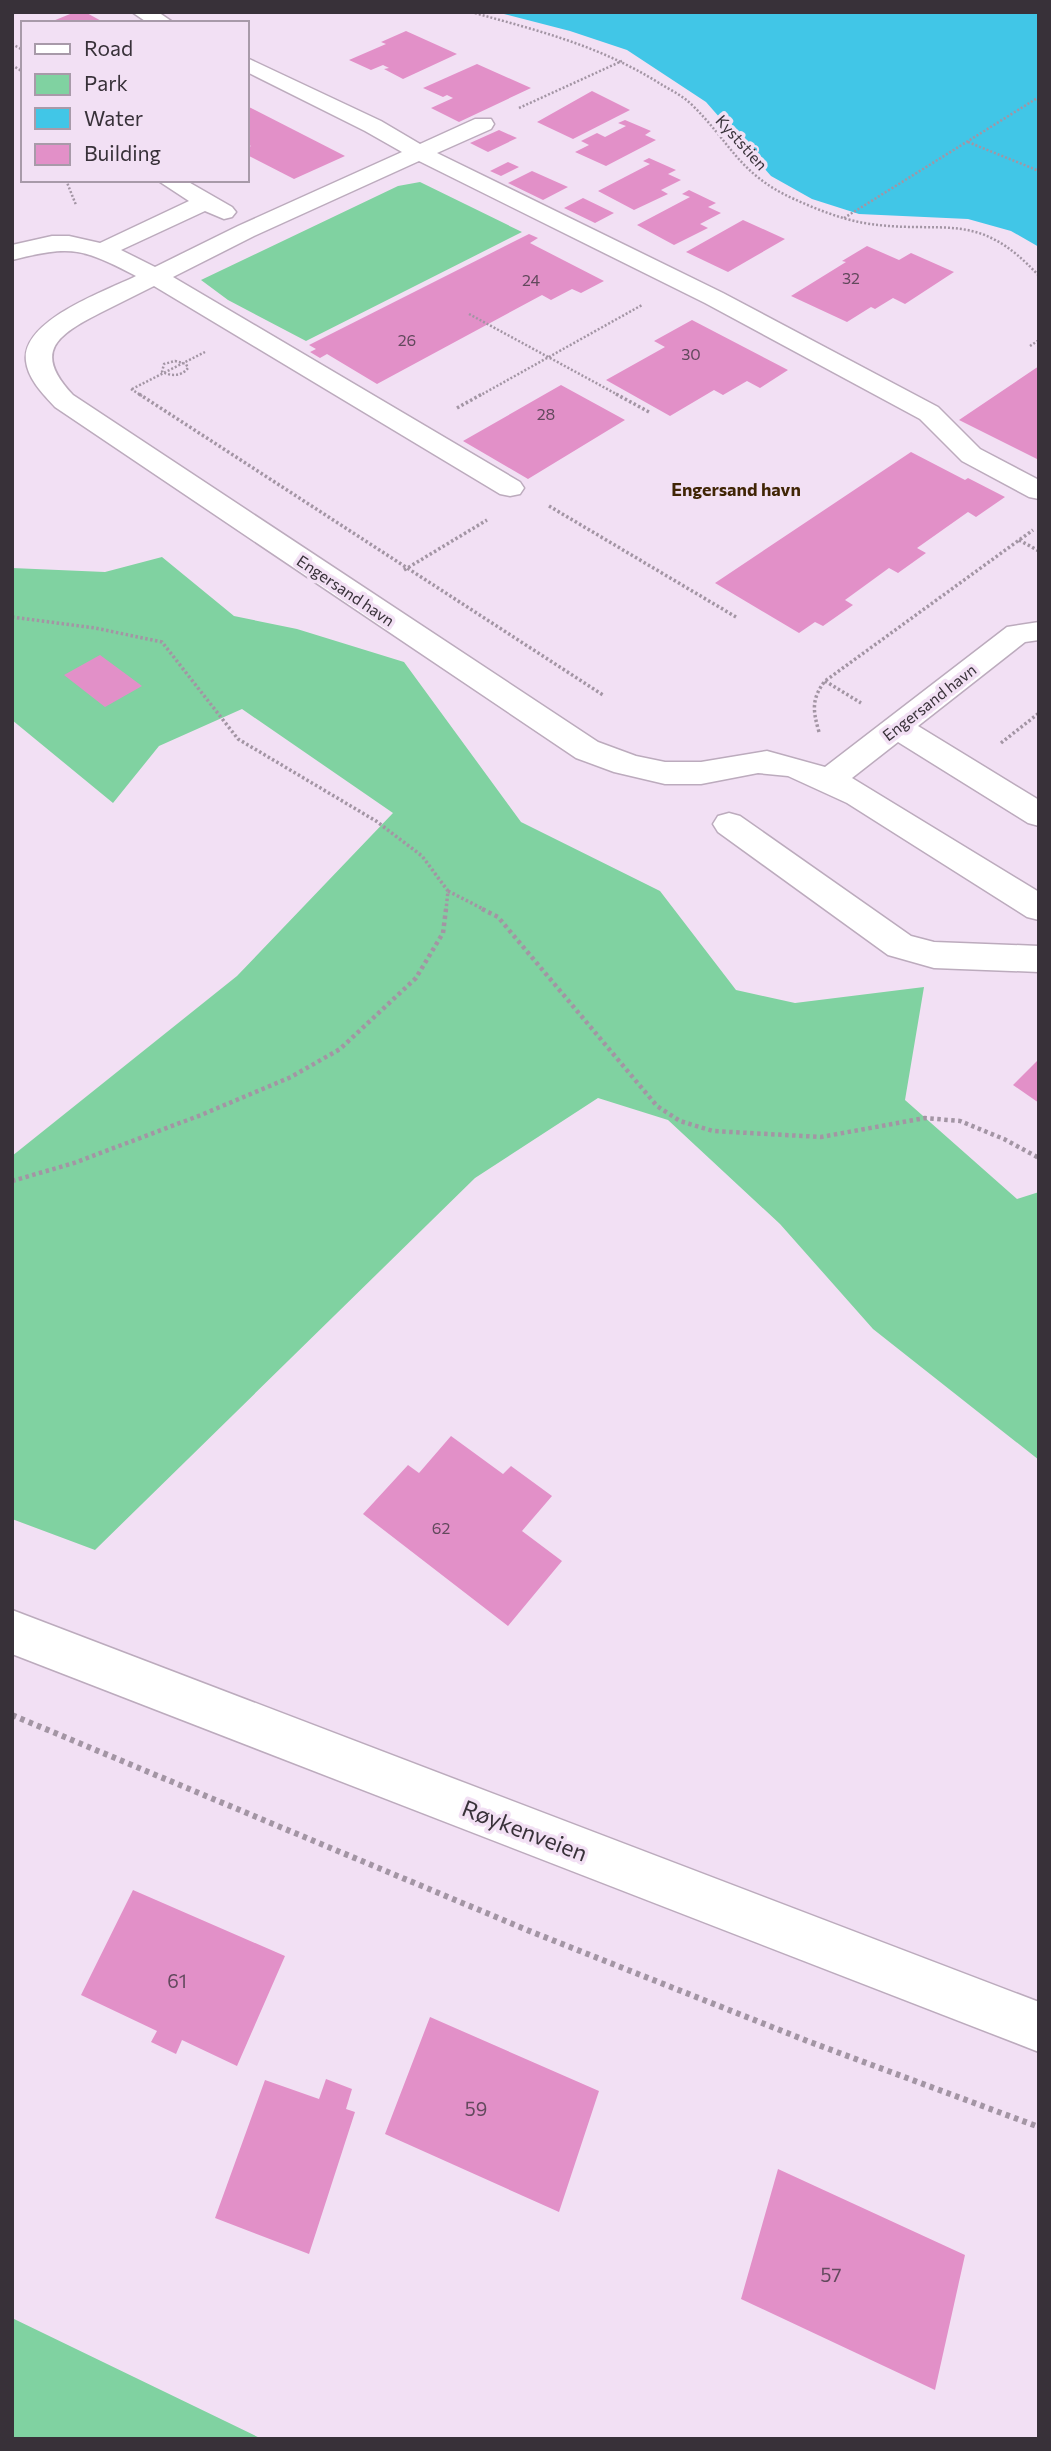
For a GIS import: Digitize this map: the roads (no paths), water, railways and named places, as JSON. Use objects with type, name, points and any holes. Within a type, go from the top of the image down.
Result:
[{"type":"main road","points":[[142,12],[160,21]]},
{"type":"main road","points":[[248,64],[373,126],[419,153],[714,298],[929,413],[971,455],[1039,491]]},
{"type":"main road","name":"Engersand havn","points":[[483,124],[154,276],[53,329],[44,338],[38,356],[39,370],[45,383],[64,401],[587,750],[608,759],[667,774],[693,774],[765,762],[801,769],[829,780],[869,802],[1039,908]]},
{"type":"main road","points":[[171,182],[229,214]]},
{"type":"main road","points":[[103,250],[206,202]]},
{"type":"main road","points":[[12,254],[49,243],[72,243],[103,250],[154,276],[520,492]]},
{"type":"main road","name":"Engersand havn","points":[[829,780],[1017,634],[1036,631]]},
{"type":"main road","points":[[896,727],[1039,815]]},
{"type":"main road","points":[[729,824],[900,946],[934,955],[1039,959]]},
{"type":"main road","name":"Røykenveien","points":[[12,1632],[1039,2027]]},
{"type":"water","points":[[496,12],[1039,12],[1039,247],[1011,231],[968,219],[859,214],[812,199],[771,176],[706,102],[627,50],[570,31]]},
{"type":"district","name":"Engersand havn","points":[[736,489]]}]
